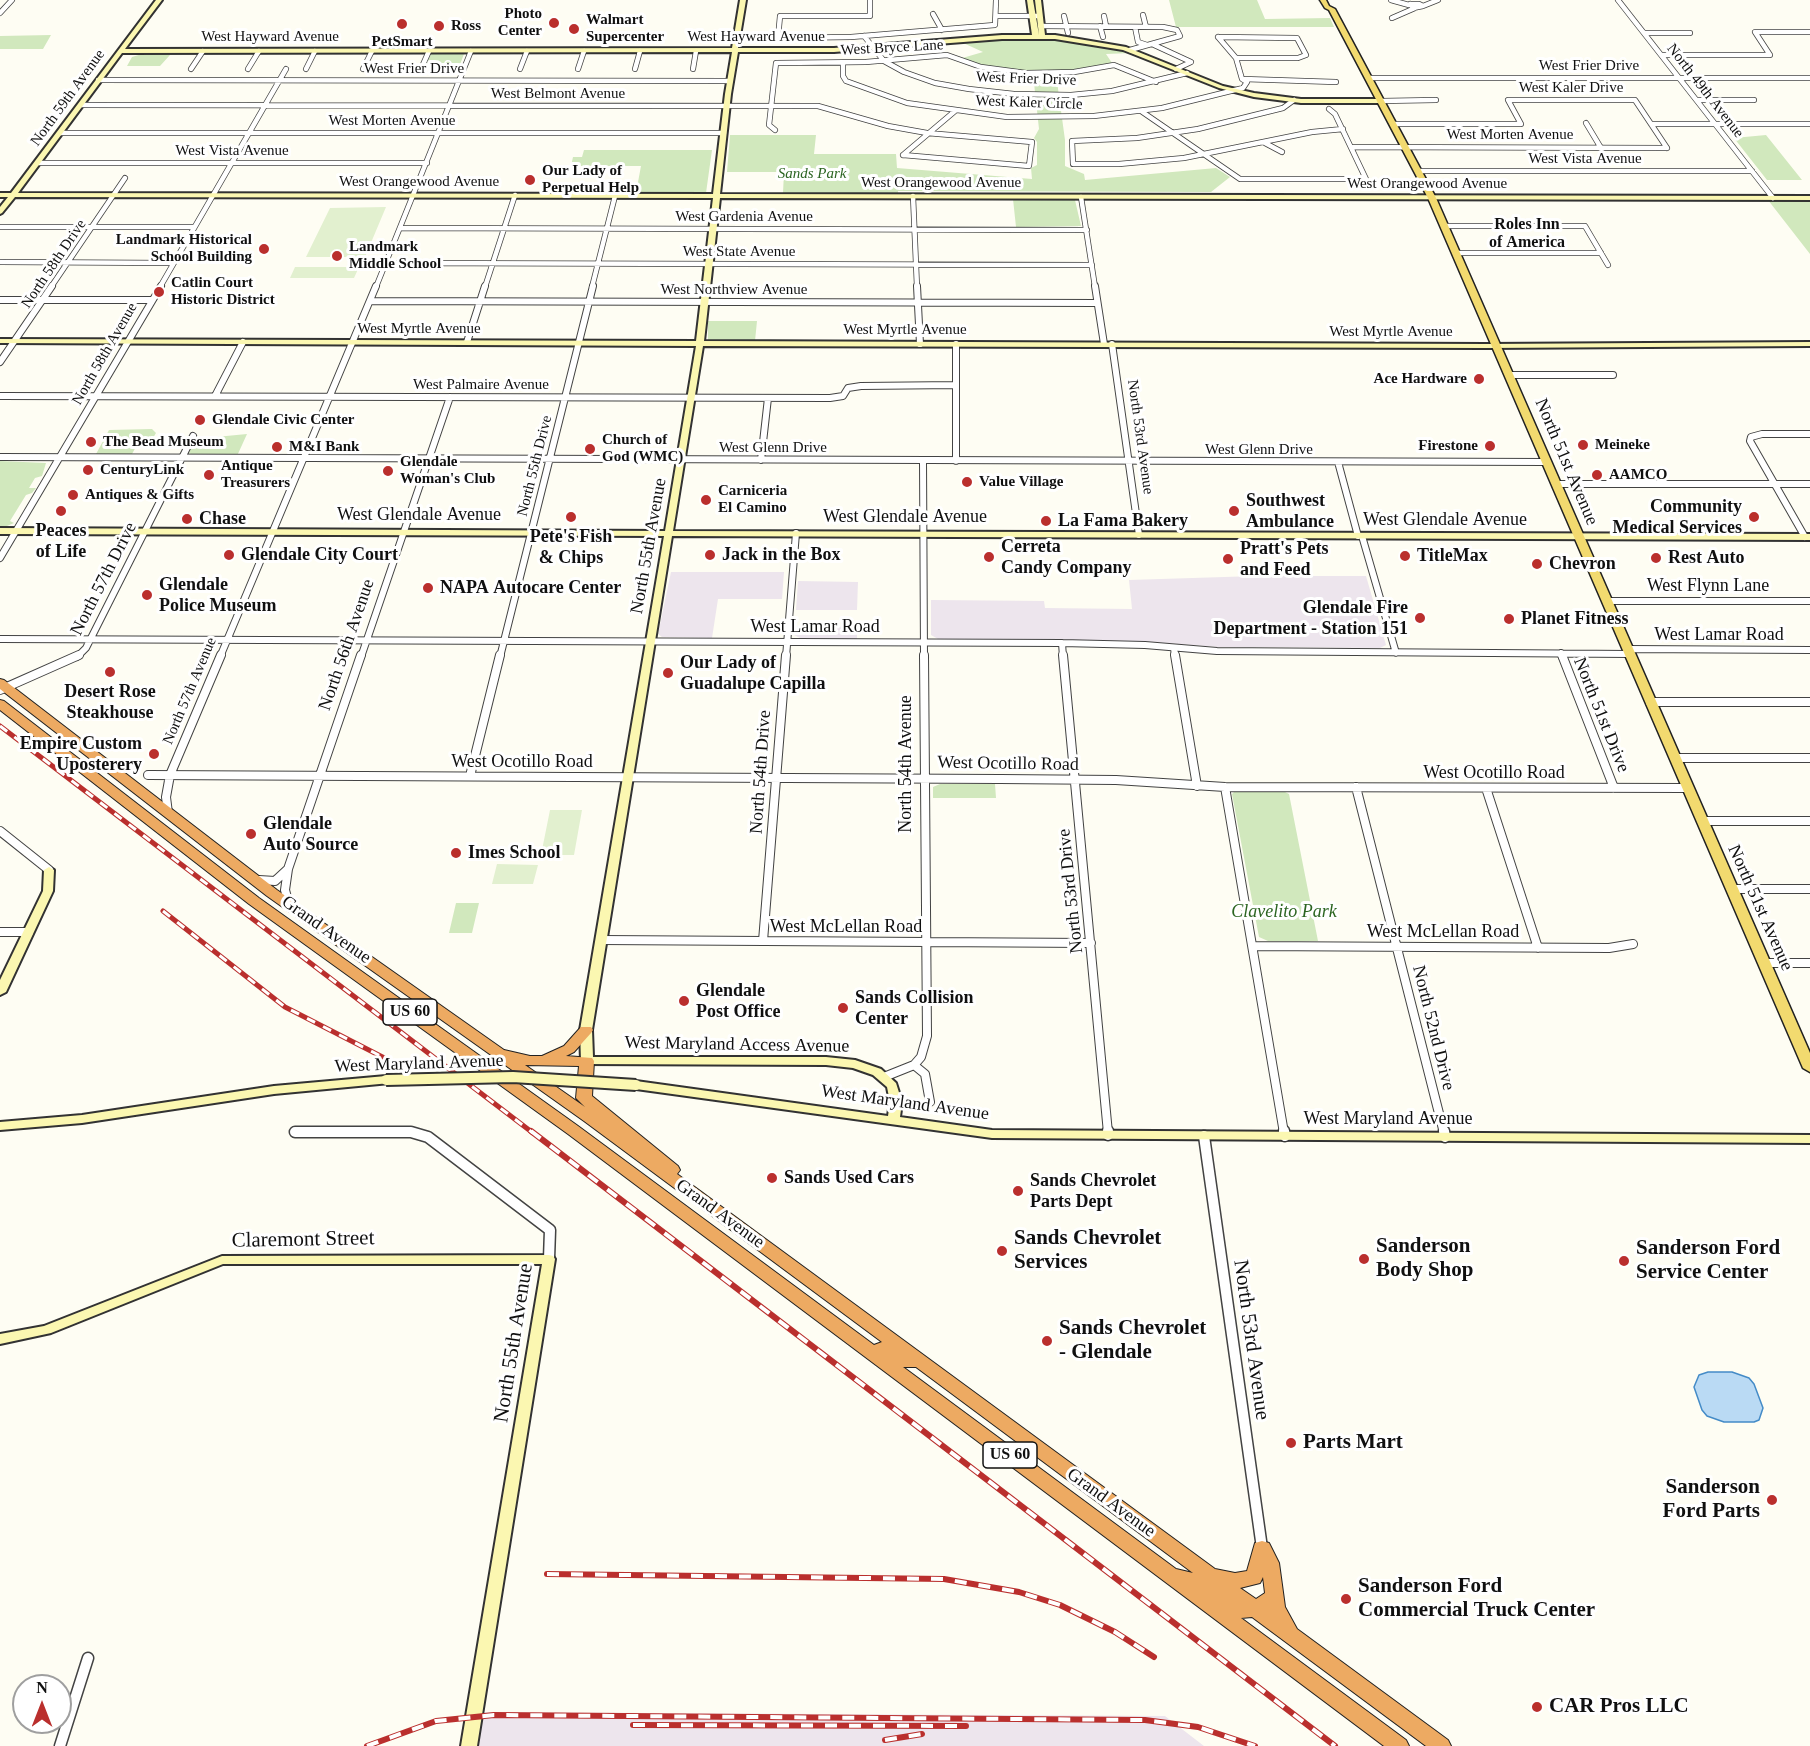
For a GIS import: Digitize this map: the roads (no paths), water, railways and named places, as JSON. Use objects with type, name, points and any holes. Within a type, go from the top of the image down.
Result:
[{"type":"highway","name":"Grand Avenue","points":[[2,687],[289,905],[713,1209],[1441,1746]]},
{"type":"highway","name":"Grand Avenue","points":[[0,704],[254,901],[573,1130],[1399,1746]]},
{"type":"highway","points":[[542,1061],[569,1049],[586,1030]]},
{"type":"highway","points":[[490,1048],[517,1059],[587,1061],[583,1095],[586,1101],[660,1158],[713,1209]]},
{"type":"highway","points":[[846,1332],[861,1333],[898,1360],[911,1363],[920,1361]]},
{"type":"highway","points":[[1206,1573],[1234,1581],[1253,1578],[1260,1564],[1262,1548]]},
{"type":"highway","points":[[1262,1548],[1270,1563],[1274,1596],[1280,1617],[1298,1641]]},
{"type":"highway","points":[[1174,1577],[1195,1581],[1233,1608],[1256,1609],[1264,1606],[1274,1596]]},
{"type":"main road","name":"North 51st Avenue","points":[[1323,0],[1327,7],[1332,9],[1432,198],[1702,821],[1765,963],[1804,1042],[1810,1068]]},
{"type":"main road","name":"North 51st Avenue","points":[[1332,0],[1335,7],[1332,9]]},
{"type":"street","points":[[0,13],[12,0]]},
{"type":"street","name":"North 59th Avenue","points":[[0,212],[159,0]]},
{"type":"street","name":"North 55th Avenue","points":[[587,1061],[586,1030],[700,343],[730,81],[743,0]]},
{"type":"street","points":[[870,0],[870,16],[780,16],[778,38],[864,36],[995,26],[996,0]]},
{"type":"street","points":[[1030,0],[1032,16],[1039,36]]},
{"type":"street","points":[[1038,0],[1041,26],[1039,36]]},
{"type":"street","points":[[1391,0],[1415,8]]},
{"type":"street","points":[[1392,18],[1438,0]]},
{"type":"street","name":"North 49th Avenue","points":[[1618,0],[1773,198]]},
{"type":"street","points":[[1409,5],[1423,6]]},
{"type":"street","points":[[933,14],[942,30]]},
{"type":"street","points":[[1143,15],[1146,27]]},
{"type":"street","points":[[997,16],[1040,16]]},
{"type":"street","points":[[1064,16],[1068,33]]},
{"type":"street","points":[[1103,37],[1104,16]]},
{"type":"street","points":[[1041,26],[1146,27],[1177,30],[1180,36],[1131,50]]},
{"type":"street","points":[[1135,27],[1138,42],[1191,62],[1176,69]]},
{"type":"street","points":[[1662,55],[1770,55],[1755,32],[1810,32]]},
{"type":"street","points":[[1645,33],[1690,33]]},
{"type":"street","points":[[864,36],[872,48]]},
{"type":"street","name":"West Hayward Avenue","points":[[120,51],[735,51],[872,48],[1039,36],[1089,40],[1131,50],[1232,90],[1294,100],[1381,101]]},
{"type":"street","points":[[1232,90],[1245,86],[1247,82],[1242,79],[1236,58],[1218,37],[1297,38],[1300,40],[1305,57],[1236,58]]},
{"type":"street","name":"West Frier Drive","points":[[872,48],[884,61],[904,72],[935,83],[1014,94],[1090,93],[1156,82],[1187,74]]},
{"type":"street","points":[[191,69],[203,51]]},
{"type":"street","points":[[248,69],[259,51]]},
{"type":"street","points":[[306,69],[315,51]]},
{"type":"street","points":[[363,69],[372,51]]},
{"type":"street","points":[[420,69],[429,51]]},
{"type":"street","name":"North 57th Avenue","points":[[168,813],[166,797],[170,775],[306,459],[471,51]]},
{"type":"street","points":[[520,69],[527,51]]},
{"type":"street","points":[[578,69],[584,51]]},
{"type":"street","points":[[635,69],[640,51]]},
{"type":"street","points":[[693,69],[696,51]]},
{"type":"street","name":"West Bryce Lane","points":[[771,106],[776,63],[843,63],[947,55],[981,67],[1040,73],[1074,72],[1114,65],[1156,82]]},
{"type":"street","name":"West Kaler Circle","points":[[843,63],[843,76],[855,86],[907,103],[955,111],[1036,118],[1141,111],[1232,90]]},
{"type":"street","name":"North 58th Avenue","points":[[0,558],[97,396],[286,69]]},
{"type":"street","name":"West Frier Drive","points":[[1368,78],[1810,78]]},
{"type":"street","points":[[1242,79],[1336,82]]},
{"type":"street","name":"West Frier Drive","points":[[98,80],[730,81]]},
{"type":"street","points":[[1294,100],[1287,106],[1271,111],[1175,133],[1072,141],[1070,143],[1073,164],[1144,163],[1206,155],[1312,132],[1343,129]]},
{"type":"street","points":[[1381,101],[1436,100]]},
{"type":"street","name":"West Kaler Drive","points":[[1393,124],[1521,124],[1508,100],[1635,100],[1651,124]]},
{"type":"street","points":[[1697,100],[1754,100]]},
{"type":"street","name":"West Belmont Avenue","points":[[81,105],[818,106],[888,126],[927,133],[1032,142],[1029,166],[962,162],[903,155],[927,133]]},
{"type":"street","points":[[771,106],[769,125],[775,130]]},
{"type":"street","points":[[1141,111],[1240,179],[1366,178],[1335,114],[1329,109]]},
{"type":"street","points":[[927,133],[955,111]]},
{"type":"street","points":[[1586,123],[1602,148]]},
{"type":"street","points":[[1651,124],[1810,124]]},
{"type":"street","name":"West Morten Avenue","points":[[1352,147],[1668,148],[1651,124]]},
{"type":"street","name":"West Morten Avenue","points":[[60,133],[724,133]]},
{"type":"street","points":[[1265,143],[1282,152]]},
{"type":"street","name":"West Vista Avenue","points":[[37,163],[427,163]]},
{"type":"street","name":"West Vista Avenue","points":[[1418,171],[1752,171]]},
{"type":"street","name":"North 58th Drive","points":[[0,362],[125,178]]},
{"type":"street","name":"West Orangewood Avenue","points":[[0,195],[1810,198]]},
{"type":"street","points":[[467,342],[515,195]]},
{"type":"street","name":"North 55th Drive","points":[[470,776],[581,342],[615,196]]},
{"type":"street","points":[[913,196],[920,344]]},
{"type":"street","name":"North 53rd Avenue","points":[[1081,197],[1097,303],[1108,344],[1139,535]]},
{"type":"street","points":[[1444,226],[1585,226],[1608,266]]},
{"type":"street","points":[[0,227],[194,227]]},
{"type":"street","name":"West Gardenia Avenue","points":[[401,228],[1087,230]]},
{"type":"street","points":[[1456,253],[1601,253]]},
{"type":"street","points":[[0,262],[173,263]]},
{"type":"street","name":"West State Avenue","points":[[386,263],[1092,265]]},
{"type":"street","points":[[0,300],[152,300]]},
{"type":"street","name":"West Northview Avenue","points":[[371,301],[1097,303]]},
{"type":"street","name":"West Myrtle Avenue","points":[[0,341],[1810,345]]},
{"type":"street","points":[[215,396],[243,342]]},
{"type":"street","points":[[956,344],[956,461]]},
{"type":"street","points":[[1509,375],[1613,375]]},
{"type":"street","name":"West Palmaire Avenue","points":[[0,396],[838,398],[843,396],[848,388],[861,386],[956,385]]},
{"type":"street","name":"North 56th Avenue","points":[[289,905],[285,890],[288,869],[450,398]]},
{"type":"street","points":[[761,460],[768,398]]},
{"type":"street","points":[[1808,537],[1750,441],[1751,437],[1762,434],[1810,434]]},
{"type":"street","name":"North 57th Drive","points":[[2,687],[75,659],[84,651],[193,436]]},
{"type":"street","name":"West Glenn Drive","points":[[0,457],[1546,462]]},
{"type":"street","name":"North 54th Avenue","points":[[914,1065],[921,1057],[927,1036],[923,460]]},
{"type":"street","points":[[1338,462],[1396,652]]},
{"type":"street","points":[[1556,484],[1810,484]]},
{"type":"street","name":"West Glendale Avenue","points":[[0,531],[1808,537]]},
{"type":"street","name":"North 54th Drive","points":[[763,941],[796,533]]},
{"type":"street","name":"West Flynn Lane","points":[[1606,601],[1810,601]]},
{"type":"street","name":"West Lamar Road","points":[[0,639],[1062,643],[1217,651],[1561,653],[1810,650]]},
{"type":"street","name":"North 53rd Drive","points":[[1062,643],[1108,1135]]},
{"type":"street","points":[[1174,648],[1197,786]]},
{"type":"street","name":"North 51st Drive","points":[[1561,653],[1614,788]]},
{"type":"street","points":[[1650,702],[1810,702]]},
{"type":"street","points":[[1675,758],[1810,758]]},
{"type":"street","name":"West Ocotillo Road","points":[[148,775],[924,778],[1074,780],[1225,787],[1688,788]]},
{"type":"street","points":[[1225,787],[1285,1137]]},
{"type":"street","name":"North 52nd Drive","points":[[1356,787],[1445,1137]]},
{"type":"street","points":[[1486,788],[1538,948]]},
{"type":"street","points":[[1702,821],[1810,821]]},
{"type":"street","points":[[0,831],[49,870],[50,884],[0,992]]},
{"type":"street","points":[[253,878],[266,882],[275,881],[288,869]]},
{"type":"street","points":[[1732,889],[1810,889]]},
{"type":"street","points":[[0,932],[29,932]]},
{"type":"street","name":"West McLellan Road","points":[[601,940],[1091,943]]},
{"type":"street","name":"West McLellan Road","points":[[1253,946],[1609,948],[1632,944]]},
{"type":"street","points":[[1765,963],[1810,963]]},
{"type":"street","name":"West Maryland Access Avenue","points":[[587,1061],[842,1062],[867,1068],[884,1077]]},
{"type":"street","points":[[893,1121],[896,1110],[895,1095],[884,1077],[914,1065],[925,1074],[929,1085],[930,1102]]},
{"type":"street","name":"West Maryland Avenue","points":[[0,1126],[82,1119],[281,1089],[386,1080],[513,1077],[613,1082],[992,1134],[1810,1139]]},
{"type":"street","name":"North 55th Avenue","points":[[295,1131],[411,1132],[428,1137],[550,1230],[549,1259],[469,1746]]},
{"type":"street","name":"North 53rd Avenue","points":[[1204,1136],[1262,1548]]},
{"type":"street","name":"Claremont Street","points":[[0,1339],[46,1330],[222,1260],[549,1259]]},
{"type":"street","points":[[60,1746],[88,1658]]},
{"type":"water","points":[[1708,1372],[1732,1372],[1749,1378],[1754,1384],[1763,1408],[1759,1420],[1724,1422],[1707,1416],[1702,1410],[1694,1387],[1699,1375]]},
{"type":"railway","points":[[0,726],[533,1133]]},
{"type":"railway","points":[[163,911],[285,1007],[402,1067]]},
{"type":"railway","points":[[531,1131],[1335,1746]]},
{"type":"railway","points":[[547,1574],[944,1579],[1019,1592],[1060,1605],[1115,1632],[1154,1657]]},
{"type":"railway","points":[[367,1746],[436,1721],[494,1715],[1145,1720],[1198,1727],[1255,1746]]},
{"type":"railway","points":[[633,1725],[966,1726]]},
{"type":"railway","points":[[885,1740],[922,1734]]},
{"type":"place","name":"Photo Center","points":[[554,23]]},
{"type":"place","name":"PetSmart","points":[[402,24]]},
{"type":"place","name":"Ross","points":[[439,26]]},
{"type":"place","name":"Walmart Supercenter","points":[[574,29]]},
{"type":"place","name":"Our Lady of Perpetual Help","points":[[530,180]]},
{"type":"place","name":"Landmark Historical School Building","points":[[264,249]]},
{"type":"place","name":"Landmark Middle School","points":[[337,256]]},
{"type":"place","name":"Catlin Court Historic District","points":[[159,292]]},
{"type":"place","name":"Ace Hardware","points":[[1479,379]]},
{"type":"place","name":"Glendale Civic Center","points":[[200,420]]},
{"type":"place","name":"The Bead Museum","points":[[91,442]]},
{"type":"place","name":"Meineke","points":[[1583,445]]},
{"type":"place","name":"Firestone","points":[[1490,446]]},
{"type":"place","name":"M&I Bank","points":[[277,447]]},
{"type":"place","name":"Church of God (WMC)","points":[[590,449]]},
{"type":"place","name":"CenturyLink","points":[[88,470]]},
{"type":"place","name":"Glendale Woman's Club","points":[[388,471]]},
{"type":"place","name":"Antique Treasurers","points":[[209,475]]},
{"type":"place","name":"AAMCO","points":[[1597,475]]},
{"type":"place","name":"Value Village","points":[[967,482]]},
{"type":"place","name":"Antiques & Gifts","points":[[73,495]]},
{"type":"place","name":"Carniceria El Camino","points":[[706,500]]},
{"type":"place","name":"Peaces of Life","points":[[61,511]]},
{"type":"place","name":"Southwest Ambulance","points":[[1234,511]]},
{"type":"place","name":"Pete's Fish & Chips","points":[[571,517]]},
{"type":"place","name":"Community Medical Services","points":[[1754,517]]},
{"type":"place","name":"Chase","points":[[187,519]]},
{"type":"place","name":"La Fama Bakery","points":[[1046,521]]},
{"type":"place","name":"Glendale City Court","points":[[229,555]]},
{"type":"place","name":"Jack in the Box","points":[[710,555]]},
{"type":"place","name":"TitleMax","points":[[1405,556]]},
{"type":"place","name":"Cerreta Candy Company","points":[[989,557]]},
{"type":"place","name":"Rest Auto","points":[[1656,558]]},
{"type":"place","name":"Pratt's Pets and Feed","points":[[1228,559]]},
{"type":"place","name":"Chevron","points":[[1537,564]]},
{"type":"place","name":"NAPA Autocare Center","points":[[428,588]]},
{"type":"place","name":"Glendale Police Museum","points":[[147,595]]},
{"type":"place","name":"Glendale Fire Department - Station 151","points":[[1420,618]]},
{"type":"place","name":"Planet Fitness","points":[[1509,619]]},
{"type":"place","name":"Desert Rose Steakhouse","points":[[110,672]]},
{"type":"place","name":"Our Lady of Guadalupe Capilla","points":[[668,673]]},
{"type":"place","name":"Empire Custom Uposterery","points":[[154,754]]},
{"type":"place","name":"Glendale Auto Source","points":[[251,834]]},
{"type":"place","name":"Imes School","points":[[456,853]]},
{"type":"place","name":"Glendale Post Office","points":[[684,1001]]},
{"type":"place","name":"Sands Collision Center","points":[[843,1008]]},
{"type":"place","name":"Sands Used Cars","points":[[772,1178]]},
{"type":"place","name":"Sands Chevrolet Parts Dept","points":[[1018,1191]]},
{"type":"place","name":"Sands Chevrolet Services","points":[[1002,1251]]},
{"type":"place","name":"Sanderson Body Shop","points":[[1364,1259]]},
{"type":"place","name":"Sanderson Ford Service Center","points":[[1624,1261]]},
{"type":"place","name":"Sands Chevrolet - Glendale","points":[[1047,1341]]},
{"type":"place","name":"Parts Mart","points":[[1291,1443]]},
{"type":"place","name":"Sanderson Ford Parts","points":[[1772,1500]]},
{"type":"place","name":"Sanderson Ford Commercial Truck Center","points":[[1346,1599]]},
{"type":"place","name":"CAR Pros LLC","points":[[1537,1707]]},
{"type":"district","name":"Roles Inn of America","points":[[1527,234]]},
{"type":"park label","name":"Sands Park","points":[[812,174]]},
{"type":"park label","name":"Clavelito Park","points":[[1284,912]]}]
